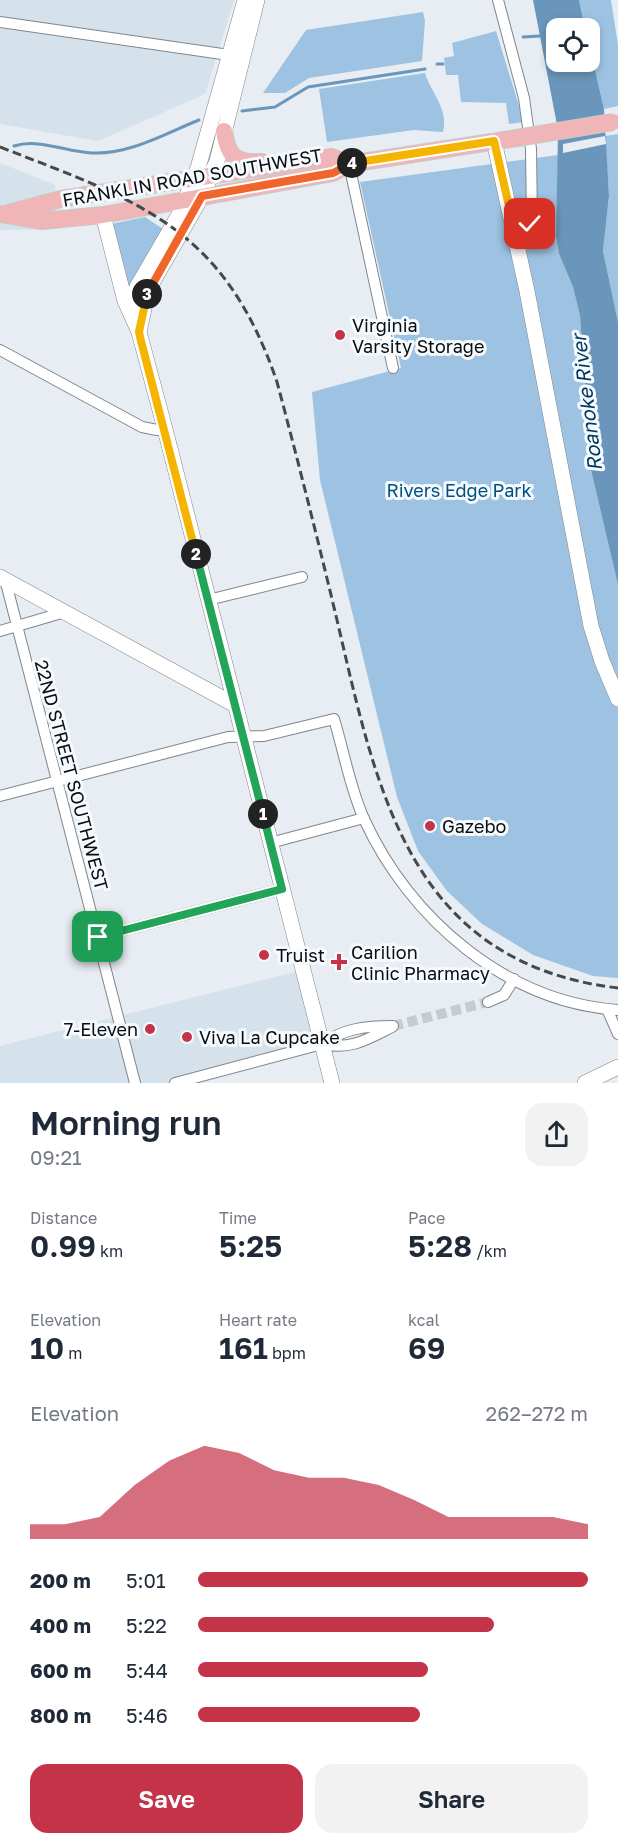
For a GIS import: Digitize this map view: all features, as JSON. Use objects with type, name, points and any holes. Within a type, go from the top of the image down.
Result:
[{"type":"main road","points":[[245,0],[224,131],[201,179],[185,200],[137,287],[134,298],[139,332],[332,1083]]},
{"type":"main road","points":[[139,332],[148,290],[202,196],[201,179],[237,56],[257,0]]},
{"type":"main road","name":"FRANKLIN ROAD SOUTHWEST","points":[[2,214],[42,221],[103,215],[333,173],[350,164],[616,122]]},
{"type":"main road","points":[[224,131],[229,151],[242,161],[316,159]]},
{"type":"main road","points":[[494,141],[515,232],[591,626],[598,651],[618,699]]},
{"type":"main road","name":"FRANKLIN ROAD SOUTHWEST","points":[[2,214],[46,202],[316,159],[332,157],[350,164]]},
{"type":"main road","points":[[103,215],[125,301],[139,332]]},
{"type":"main road","points":[[3,578],[235,705]]},
{"type":"main road","points":[[585,1083],[618,1067]]},
{"type":"street","points":[[498,0],[524,98],[531,149],[532,219],[525,228],[515,232]]},
{"type":"street","points":[[0,22],[237,56]]},
{"type":"street","points":[[350,164],[393,368]]},
{"type":"street","points":[[0,350],[142,427],[165,429]]},
{"type":"street","points":[[208,600],[302,577]]},
{"type":"street","name":"22ND STREET SOUTHWEST","points":[[3,578],[135,1083]]},
{"type":"street","points":[[0,631],[65,612]]},
{"type":"street","points":[[0,796],[228,737],[264,736],[334,719],[364,818],[388,862],[429,916],[453,939],[514,979],[560,999],[613,1010],[618,1034]]},
{"type":"street","points":[[270,843],[364,818]]},
{"type":"street","points":[[98,937],[282,889]]},
{"type":"street","points":[[488,1002],[504,995],[514,979]]},
{"type":"street","points":[[176,1083],[322,1044],[337,1034],[365,1026],[393,1026],[369,1040],[341,1047],[322,1044]]},
{"type":"shaded area","points":[[0,0],[234,0],[205,94],[98,141],[0,124]]},
{"type":"shaded area","points":[[533,0],[579,0],[583,18],[546,18],[546,68]]},
{"type":"shaded area","points":[[547,72],[596,72],[604,109],[609,196],[603,251],[618,322],[618,585],[591,470],[580,316],[573,287],[559,254],[556,236],[558,130]]},
{"type":"shaded area","points":[[0,163],[55,185],[58,229],[0,230]]},
{"type":"shaded area","points":[[303,970],[322,1044],[174,1083],[0,1083],[0,1046]]},
{"type":"green space","points":[[579,0],[611,0],[618,45],[618,106],[604,109],[596,72],[600,72],[600,18],[583,18]]},
{"type":"green space","points":[[423,12],[425,21],[422,61],[309,78],[285,93],[263,93],[306,30]]},
{"type":"green space","points":[[496,31],[524,122],[509,124],[506,103],[461,102],[458,75],[446,75],[444,58],[454,56],[452,43]]},
{"type":"green space","points":[[425,73],[442,108],[443,132],[414,130],[327,142],[319,89]]},
{"type":"green space","points":[[618,134],[618,322],[603,251],[609,196],[605,136]]},
{"type":"green space","name":"Rivers Edge Park","points":[[558,155],[556,236],[559,254],[573,287],[580,316],[591,470],[618,585],[618,978],[593,976],[533,955],[482,924],[447,891],[418,851],[397,797],[320,480],[312,392],[401,368],[360,182]]},
{"type":"green space","points":[[145,217],[163,229],[129,292],[111,224]]},
{"type":"pier","points":[[605,136],[606,144],[563,153],[563,144]]},
{"type":"waterway","points":[[523,37],[540,36]]},
{"type":"waterway","points":[[437,64],[443,64]]},
{"type":"waterway","points":[[242,111],[275,107],[308,87],[425,69]]},
{"type":"waterway","points":[[14,146],[33,144],[82,152],[106,153],[133,147],[199,120]]},
{"type":"tunnel","points":[[393,1026],[488,1002]]},
{"type":"railway","points":[[0,147],[95,185],[136,205],[172,227],[203,254],[231,288],[256,330],[277,382],[368,746],[388,805],[414,859],[448,906],[492,944],[548,972],[618,988]]},
{"type":"place","name":"Virginia Varsity Storage","points":[[340,335]]},
{"type":"place","name":"Gazebo","points":[[430,826]]},
{"type":"place","name":"Truist","points":[[264,955]]},
{"type":"place","name":"Carilion Clinic Pharmacy","points":[[339,962]]},
{"type":"place","name":"7-Eleven","points":[[150,1029]]},
{"type":"place","name":"Viva La Cupcake","points":[[187,1037]]},
{"type":"route","points":[[98,937],[282,889],[139,332],[148,290],[202,196],[333,173],[350,164],[494,141],[515,232],[530,224]]},
{"type":"water label","name":"Roanoke River","points":[[586,403]]}]
